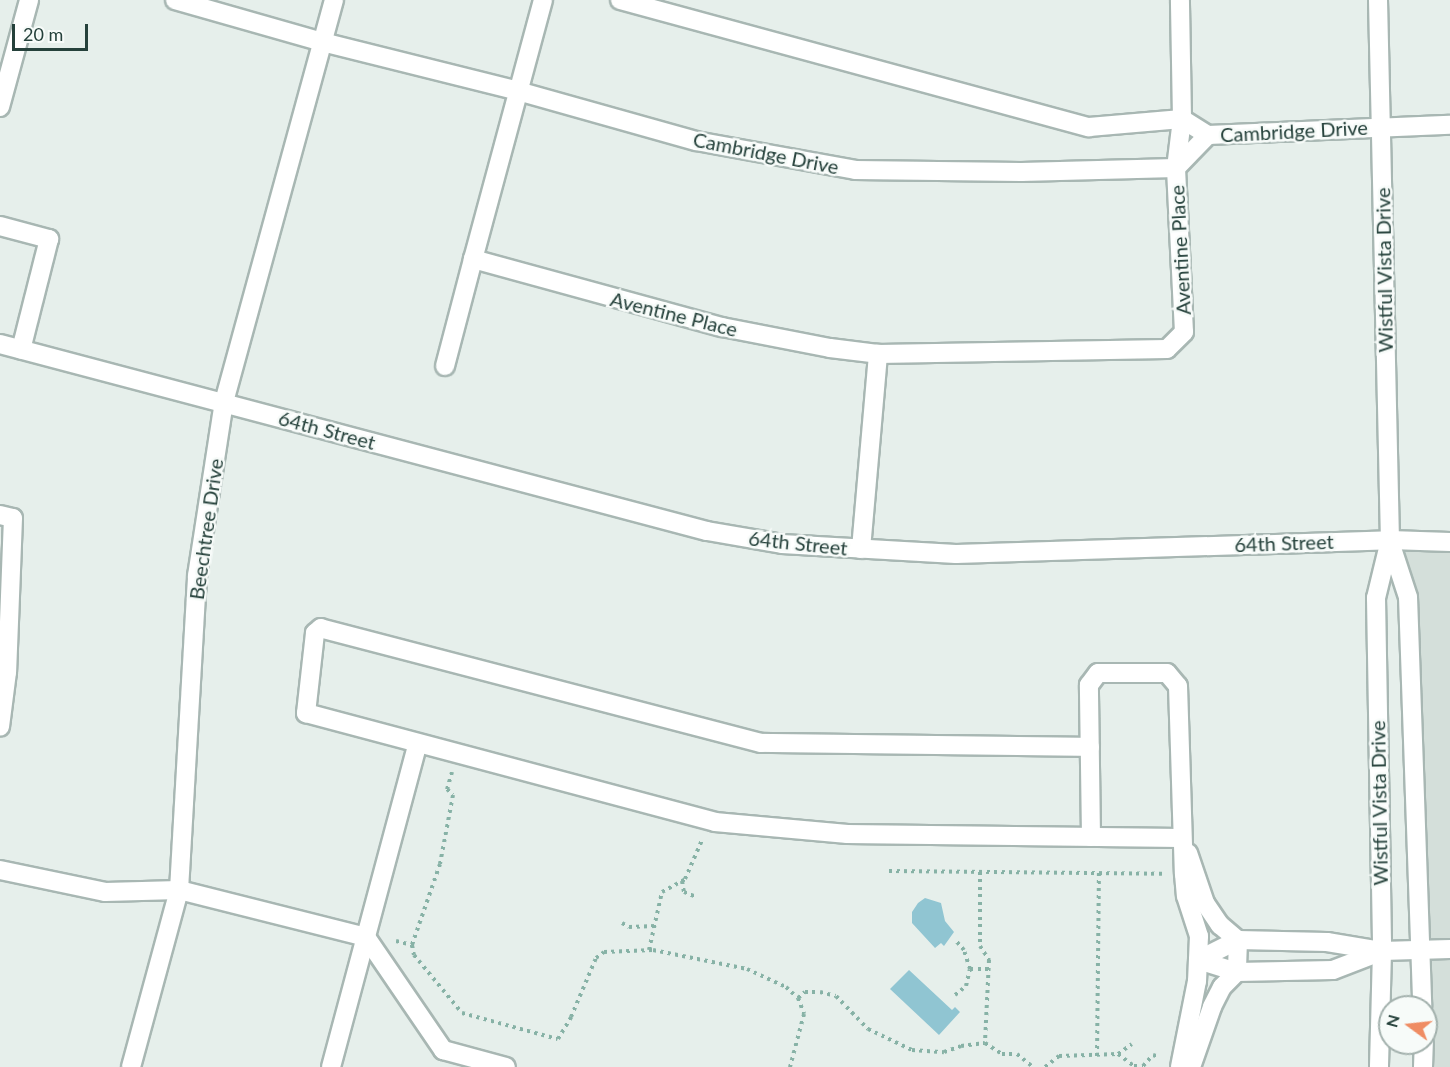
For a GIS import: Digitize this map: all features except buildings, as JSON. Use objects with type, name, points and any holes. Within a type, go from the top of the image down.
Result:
[{"type":"street","points":[[0,106],[29,0]]},
{"type":"street","name":"Cambridge Drive","points":[[175,0],[322,42],[518,92],[696,141],[855,170],[1020,172],[1176,168],[1208,135]]},
{"type":"street","name":"Beechtree Drive","points":[[131,1067],[179,890],[197,576],[224,402],[334,0]]},
{"type":"street","points":[[445,366],[543,0]]},
{"type":"street","points":[[620,0],[1089,127],[1182,119]]},
{"type":"street","name":"Aventine Place","points":[[472,259],[722,327],[878,354],[1167,349],[1184,332],[1176,168],[1182,119],[1180,0]]},
{"type":"street","name":"Wistful Vista Drive","points":[[1378,0],[1390,540],[1376,598],[1382,951],[1379,1067]]},
{"type":"street","name":"Cambridge Drive","points":[[1182,119],[1208,135],[1381,126],[1450,125]]},
{"type":"street","points":[[0,226],[49,239],[21,350]]},
{"type":"street","name":"64th Street","points":[[0,344],[707,531],[782,544],[956,554],[1390,540],[1450,542]]},
{"type":"street","points":[[861,549],[878,354]]},
{"type":"street","points":[[0,515],[13,518],[7,672],[0,727]]},
{"type":"street","name":"Wistful Vista Drive","points":[[1390,540],[1408,597],[1422,995]]},
{"type":"street","points":[[1090,747],[761,743],[321,628],[315,633],[306,713],[707,820],[847,834],[1181,838]]},
{"type":"street","points":[[1091,837],[1089,685],[1098,673],[1167,674],[1178,686],[1181,838],[1184,874],[1186,896],[1199,936],[1197,981],[1184,1065]]},
{"type":"street","points":[[331,1067],[418,743]]},
{"type":"street","points":[[1181,838],[1194,866],[1205,903],[1220,925],[1238,940]]},
{"type":"street","points":[[0,870],[105,892],[179,890],[366,937],[441,1058],[506,1067]]},
{"type":"street","points":[[1198,960],[1238,940],[1327,942],[1382,951],[1450,949]]},
{"type":"street","points":[[1184,1065],[1222,987],[1237,972],[1238,940]]},
{"type":"street","points":[[1198,960],[1237,972],[1334,970],[1382,951]]},
{"type":"path","points":[[457,754],[447,789],[453,795],[440,864],[412,945],[414,955],[462,1013],[558,1040],[571,1017],[596,958],[604,952],[649,950],[747,969],[786,987],[798,998],[804,1014],[790,1067]]},
{"type":"path","points":[[649,950],[662,892],[682,881],[699,852],[707,820]]},
{"type":"path","points":[[888,871],[1184,874]]},
{"type":"path","points":[[980,872],[980,946],[989,960],[986,1043]]},
{"type":"path","points":[[1097,1056],[1099,873]]},
{"type":"path","points":[[682,881],[684,892],[694,896]]},
{"type":"path","points":[[622,923],[629,927],[655,926]]},
{"type":"path","points":[[955,995],[966,986],[970,969],[964,950],[957,942]]},
{"type":"path","points":[[970,969],[988,969]]},
{"type":"path","points":[[798,998],[805,993],[813,992],[836,996],[868,1029],[912,1050],[944,1052],[961,1046],[986,1043],[1002,1054],[1017,1054],[1033,1067]]},
{"type":"path","points":[[1045,1067],[1059,1056],[1118,1054],[1132,1044]]},
{"type":"path","points":[[1118,1054],[1134,1066],[1143,1066],[1153,1055],[1184,1065]]},
{"type":"shaded area","points":[[1390,540],[1450,542],[1450,1067],[1417,1067],[1422,1055],[1438,1055],[1438,995],[1425,995],[1408,597]]},
{"type":"water","points":[[925,898],[941,903],[945,921],[954,932],[944,946],[941,943],[935,948],[912,923],[912,912]]},
{"type":"water","points":[[909,970],[952,1010],[955,1007],[960,1012],[939,1035],[890,989]]}]
